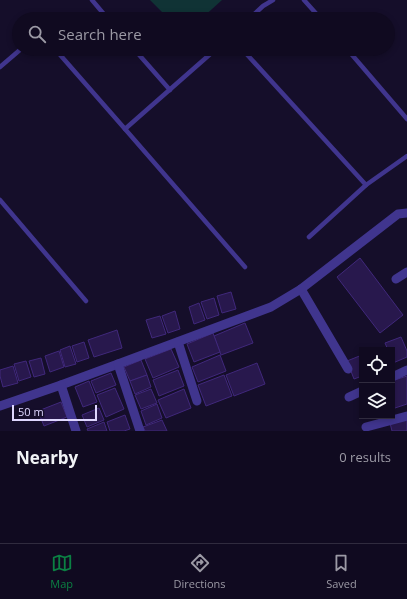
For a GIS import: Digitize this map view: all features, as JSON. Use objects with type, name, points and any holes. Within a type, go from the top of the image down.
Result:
[{"type":"street","points":[[0,406],[61,385],[271,307],[301,290],[398,214],[407,213]]},
{"type":"street","points":[[396,279],[407,272]]},
{"type":"street","points":[[301,290],[348,369]]},
{"type":"street","points":[[178,342],[197,401]]},
{"type":"street","points":[[118,364],[140,431]]},
{"type":"street","points":[[395,376],[407,370]]},
{"type":"street","points":[[61,385],[76,431]]},
{"type":"street","points":[[349,398],[359,393]]},
{"type":"street","points":[[366,427],[407,416]]},
{"type":"lane","points":[[92,0],[102,12]]},
{"type":"lane","points":[[257,12],[273,0]]},
{"type":"lane","points":[[304,0],[315,12]]},
{"type":"lane","points":[[0,67],[13,56]]},
{"type":"lane","points":[[61,56],[245,267]]},
{"type":"lane","points":[[140,56],[170,90]]},
{"type":"lane","points":[[125,129],[208,56]]},
{"type":"lane","points":[[248,56],[366,185]]},
{"type":"lane","points":[[352,56],[407,119]]},
{"type":"lane","points":[[309,237],[366,185],[407,156]]},
{"type":"lane","points":[[0,200],[86,301]]},
{"type":"green space","points":[[150,0],[222,0],[209,12],[162,12]]},
{"type":"building","points":[[360,258],[403,315],[380,333],[337,277]]},
{"type":"building","points":[[231,292],[236,309],[222,313],[217,296]]},
{"type":"building","points":[[214,298],[219,315],[207,319],[201,302]]},
{"type":"building","points":[[199,303],[205,320],[194,324],[189,307]]},
{"type":"building","points":[[175,311],[180,329],[168,333],[162,316]]},
{"type":"building","points":[[160,316],[166,334],[152,338],[146,320]]},
{"type":"building","points":[[245,323],[253,343],[221,355],[214,336]]},
{"type":"building","points":[[117,330],[122,348],[94,357],[88,340]]},
{"type":"building","points":[[213,333],[220,352],[194,362],[187,344]]},
{"type":"building","points":[[401,337],[407,351],[407,357],[395,362],[395,347],[387,347],[385,343]]},
{"type":"building","points":[[84,342],[89,358],[77,362],[72,346]]},
{"type":"building","points":[[70,346],[76,364],[65,367],[60,350]]},
{"type":"building","points":[[171,349],[179,367],[153,378],[145,359]]},
{"type":"building","points":[[59,351],[64,367],[50,372],[45,356]]},
{"type":"building","points":[[220,355],[226,371],[198,382],[192,367]]},
{"type":"building","points":[[359,356],[359,377],[354,379],[347,361]]},
{"type":"building","points":[[41,358],[45,374],[34,377],[29,361]]},
{"type":"building","points":[[141,360],[147,375],[130,381],[124,367]]},
{"type":"building","points":[[26,361],[31,377],[19,381],[14,364]]},
{"type":"building","points":[[257,363],[265,384],[234,396],[226,375]]},
{"type":"building","points":[[13,366],[18,383],[3,387],[0,370]]},
{"type":"building","points":[[178,370],[184,386],[159,396],[153,380]]},
{"type":"building","points":[[111,373],[116,385],[96,393],[91,381]]},
{"type":"building","points":[[147,375],[151,387],[135,394],[130,381]]},
{"type":"building","points":[[224,375],[232,396],[206,406],[198,385]]},
{"type":"building","points":[[407,376],[407,404],[395,408],[395,383],[395,380]]},
{"type":"building","points":[[89,381],[97,402],[83,407],[75,387]]},
{"type":"building","points":[[115,388],[124,409],[106,417],[97,395]]},
{"type":"building","points":[[151,389],[157,403],[141,409],[135,395]]},
{"type":"building","points":[[184,389],[191,408],[166,418],[158,400]]},
{"type":"building","points":[[61,402],[67,417],[44,426],[38,411]]},
{"type":"building","points":[[157,404],[162,418],[146,425],[141,411]]},
{"type":"building","points":[[99,408],[104,420],[87,427],[82,415]]},
{"type":"building","points":[[125,415],[130,429],[124,431],[110,431],[107,422]]},
{"type":"building","points":[[407,418],[407,431],[392,431],[390,423]]},
{"type":"building","points":[[162,420],[167,431],[145,431],[143,427]]},
{"type":"building","points":[[104,422],[107,431],[88,431],[87,429]]}]
